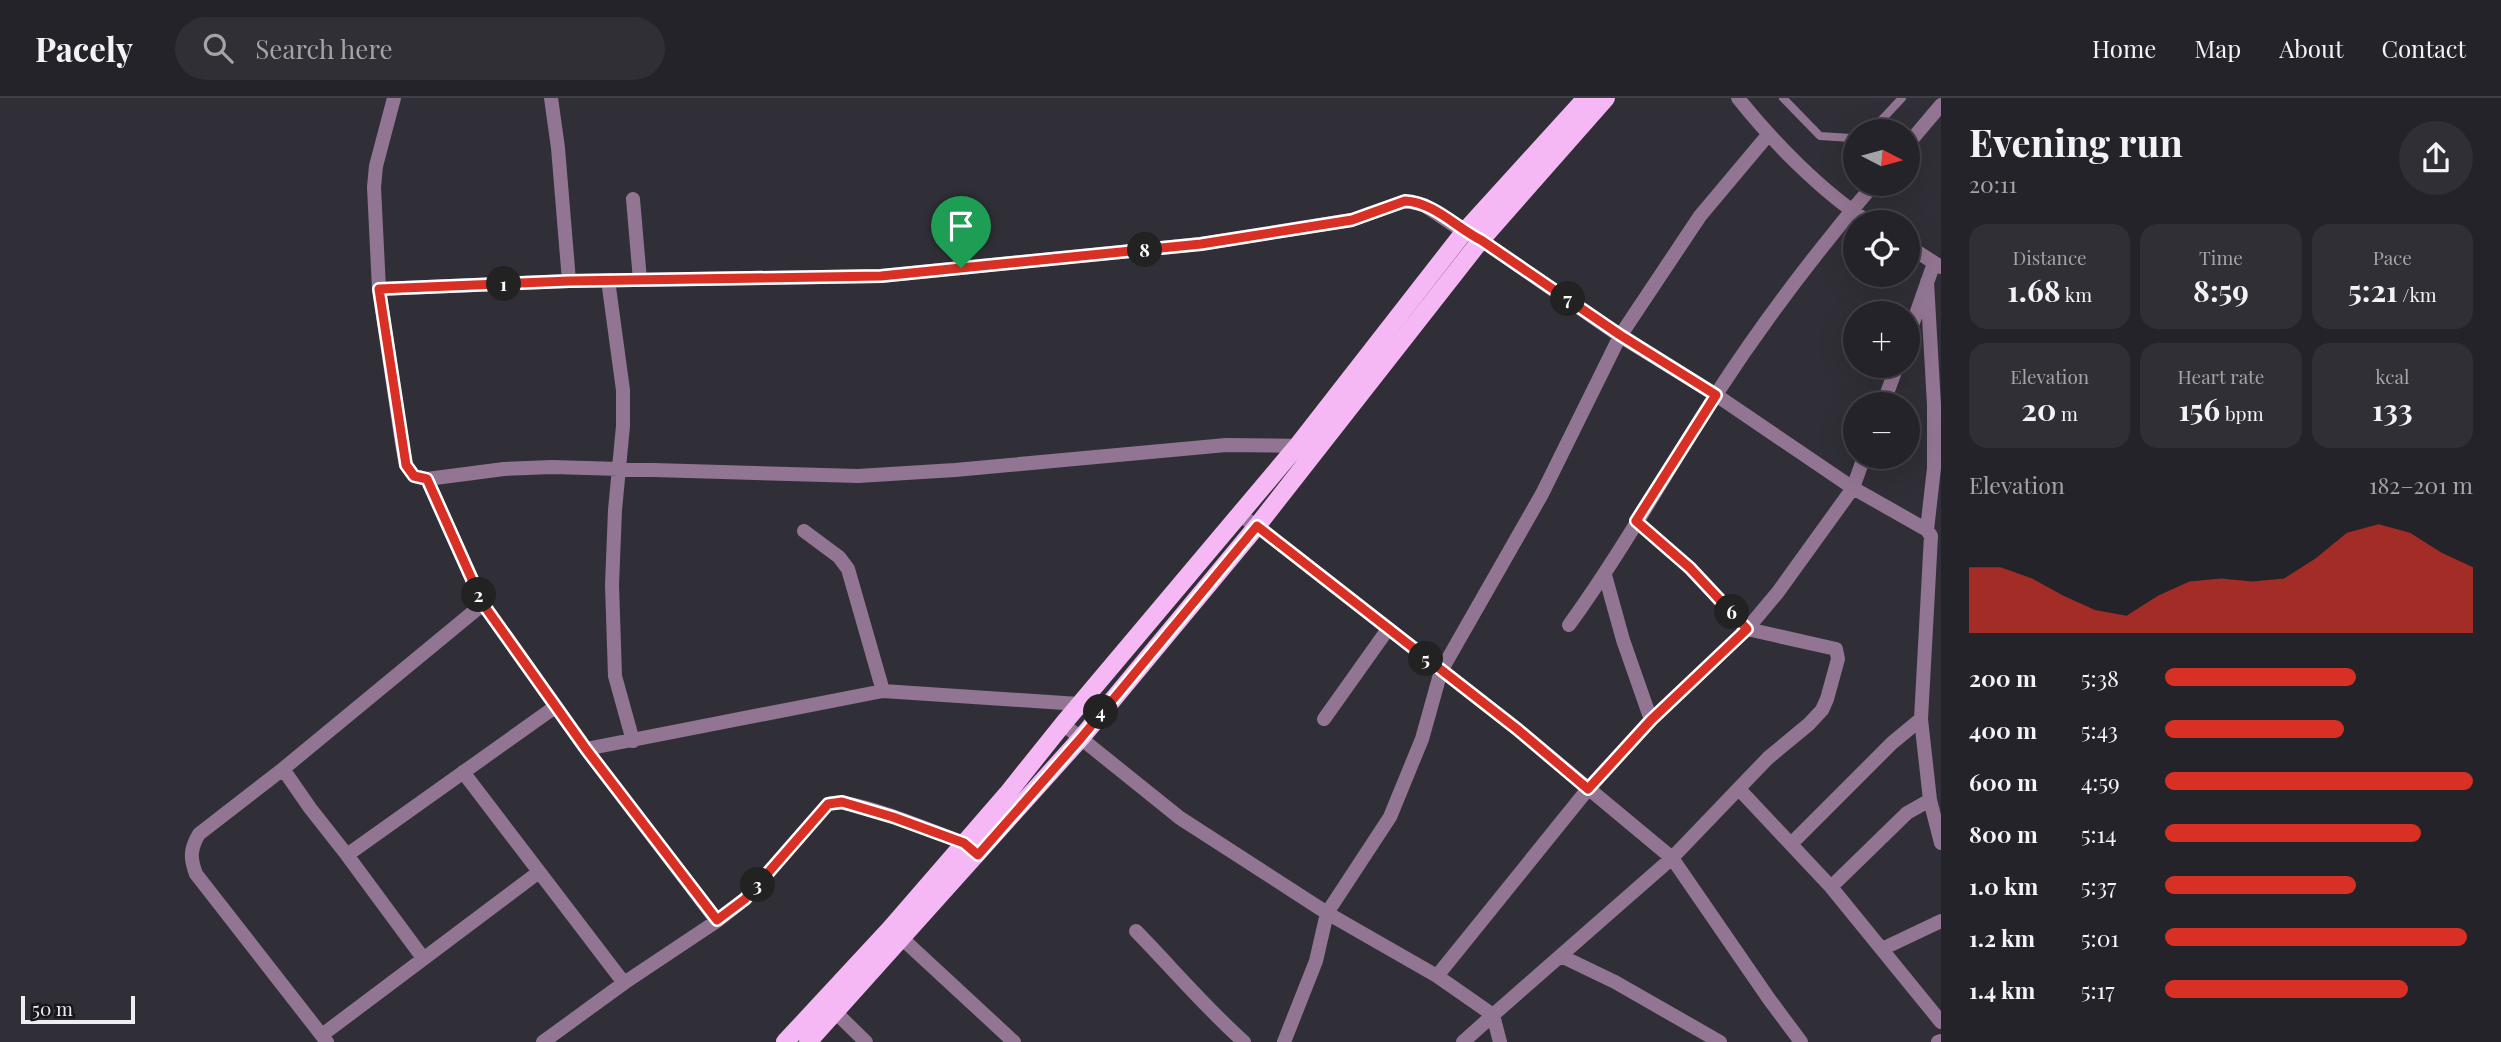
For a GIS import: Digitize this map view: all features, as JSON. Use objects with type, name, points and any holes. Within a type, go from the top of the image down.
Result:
[{"type":"main road","points":[[897,933],[964,843],[1298,444],[1464,232],[1586,98]]},
{"type":"main road","points":[[785,1042],[830,1007],[897,933],[978,855],[1081,738],[1257,526],[1481,240],[1606,98]]},
{"type":"main road","points":[[1007,794],[1018,810]]},
{"type":"main road","points":[[808,1042],[830,1007]]},
{"type":"street","points":[[394,98],[376,166],[374,187],[379,289],[406,465],[414,476],[427,479],[504,468],[552,467],[858,476],[955,470],[1226,445],[1298,444],[1319,448]]},
{"type":"street","points":[[551,98],[569,281]]},
{"type":"street","points":[[1738,98],[1768,135],[1850,210]]},
{"type":"street","points":[[1920,130],[1941,105]]},
{"type":"street","points":[[1284,1042],[1316,961],[1326,913],[1390,817],[1422,739],[1441,671],[1542,494],[1620,335],[1700,216],[1768,135]]},
{"type":"street","points":[[1852,210],[1864,196]]},
{"type":"street","points":[[633,199],[640,280]]},
{"type":"street","points":[[379,289],[569,281],[881,276],[1201,244],[1352,220],[1405,201],[1424,205],[1716,395],[1853,488],[1927,530],[1931,536],[1931,547],[1921,719],[1930,800],[1938,819],[1941,843]]},
{"type":"street","points":[[1569,625],[1605,575],[1716,395],[1780,300],[1843,221]]},
{"type":"street","points":[[1920,254],[1938,265],[1927,282],[1920,302]]},
{"type":"street","points":[[608,280],[622,390],[623,426],[615,510],[612,585],[615,676],[633,741]]},
{"type":"street","points":[[1927,282],[1934,405],[1934,468],[1927,530]]},
{"type":"street","points":[[1437,976],[1588,789],[1651,720],[1747,629],[1778,592],[1853,488],[1860,469]]},
{"type":"street","points":[[427,479],[483,604],[586,749],[717,920]]},
{"type":"street","points":[[1239,515],[1257,526],[1517,729],[1672,858],[1801,1042]]},
{"type":"street","points":[[1463,1042],[1672,858],[1768,758],[1809,724],[1822,710],[1827,699],[1838,659],[1836,649],[1747,629],[1690,568],[1636,521]]},
{"type":"street","points":[[804,531],[839,557],[848,569],[883,691]]},
{"type":"street","points":[[1605,575],[1623,640],[1651,720]]},
{"type":"street","points":[[483,604],[283,769],[199,834],[192,845],[190,858],[196,874],[324,1038],[423,958],[539,872]]},
{"type":"street","points":[[1324,719],[1388,629]]},
{"type":"street","points":[[586,749],[883,691],[1079,704],[1098,715]]},
{"type":"street","points":[[347,855],[555,707]]},
{"type":"street","points":[[1791,844],[1884,751],[1921,719]]},
{"type":"street","points":[[1063,724],[1180,818],[1326,913],[1437,976],[1493,1016],[1500,1042]]},
{"type":"street","points":[[283,769],[423,958]]},
{"type":"street","points":[[463,772],[624,983]]},
{"type":"street","points":[[1739,789],[1831,887],[1941,1022]]},
{"type":"street","points":[[1831,887],[1907,813],[1930,800]]},
{"type":"street","points":[[544,1042],[745,899],[828,804],[842,802],[893,817],[964,843],[978,855]]},
{"type":"street","points":[[1882,949],[1941,921]]},
{"type":"street","points":[[1136,931],[1220,1021],[1244,1042]]},
{"type":"street","points":[[897,933],[1013,1042]]},
{"type":"street","points":[[1561,956],[1615,982],[1720,1042]]},
{"type":"street","points":[[830,1007],[866,1042]]},
{"type":"lane","points":[[1783,98],[1820,136],[1843,137]]},
{"type":"lane","points":[[1882,119],[1902,98]]},
{"type":"route","points":[[1405,201],[1424,205],[1716,395],[1636,521],[1690,568],[1747,629],[1651,720],[1588,789],[1517,729],[1257,526],[1081,738],[978,855],[964,843],[893,817],[842,802],[833,802],[828,804],[745,899],[717,920],[586,749],[483,604],[427,479],[414,476],[406,465],[379,289],[569,281],[881,276],[961,268],[1201,244],[1352,220],[1405,201]]}]
